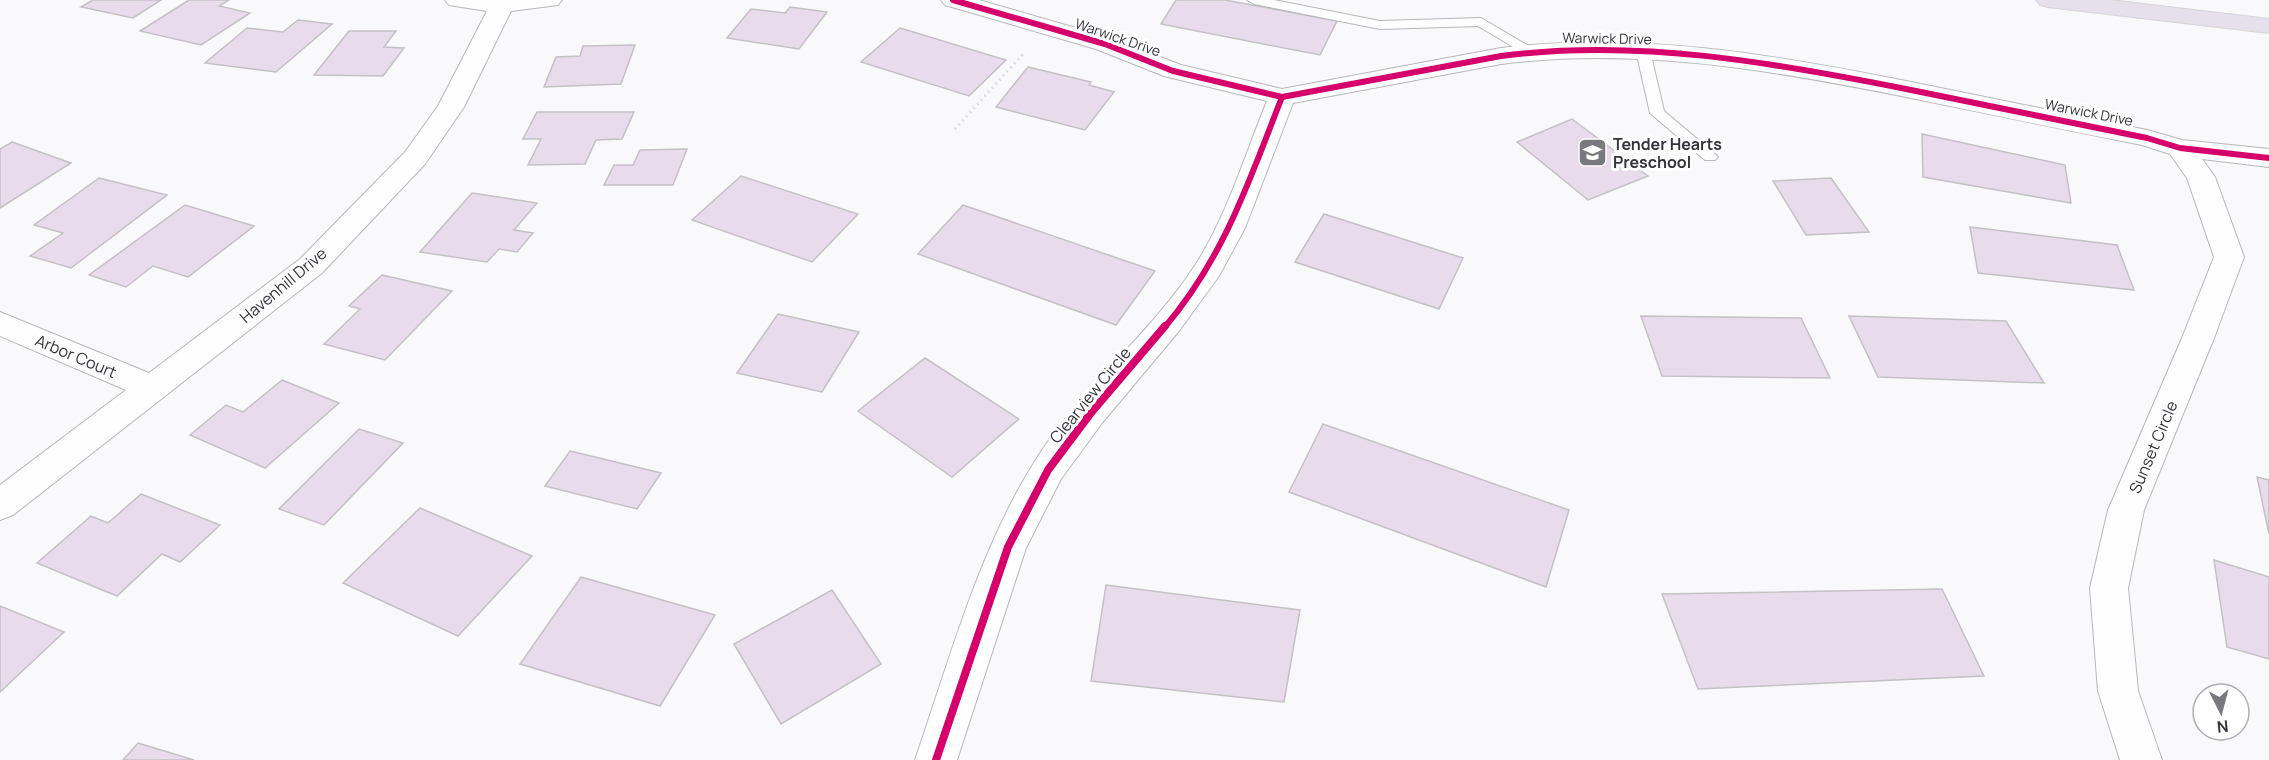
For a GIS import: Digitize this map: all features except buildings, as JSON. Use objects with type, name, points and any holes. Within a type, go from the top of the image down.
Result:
[{"type":"highway","points":[[2056,1],[2269,26]]},
{"type":"highway","points":[[2056,1],[2269,38]]},
{"type":"street","points":[[457,0],[502,5],[550,0]]},
{"type":"street","name":"Warwick Drive","points":[[953,0],[1105,44],[1173,71],[1282,97],[1354,82],[1532,52],[1605,49],[1642,51],[1726,57],[1825,73],[2147,138],[2180,148],[2269,158]]},
{"type":"street","name":"Havenhill Drive","points":[[0,505],[311,266],[415,158],[451,107],[502,5]]},
{"type":"street","name":"Clearview Circle","points":[[936,760],[1008,548],[1048,470],[1090,414],[1168,323],[1208,269],[1230,228],[1282,97]]},
{"type":"street","name":"Sunset Circle","points":[[2141,760],[2118,691],[2109,588],[2126,510],[2198,338],[2229,257],[2201,177],[2180,148]]},
{"type":"street","name":"Arbor Court","points":[[0,323],[152,388]]},
{"type":"lane","points":[[1254,0],[1380,25],[1481,22],[1532,52]]},
{"type":"lane","points":[[1642,51],[1657,113],[1710,157]]},
{"type":"path","points":[[955,129],[1046,28]]},
{"type":"cycle path","points":[[953,0],[1105,44],[1173,71],[1282,97],[1501,56],[1532,52],[1605,49],[1726,57],[1825,73],[2147,138],[2180,148],[2269,158]]},
{"type":"cycle path","points":[[936,760],[1008,547],[1048,470],[1090,414],[1168,323],[1208,269],[1230,228],[1282,97]]},
{"type":"place","name":"Tender Hearts Preschool","points":[[1592,153]]}]
